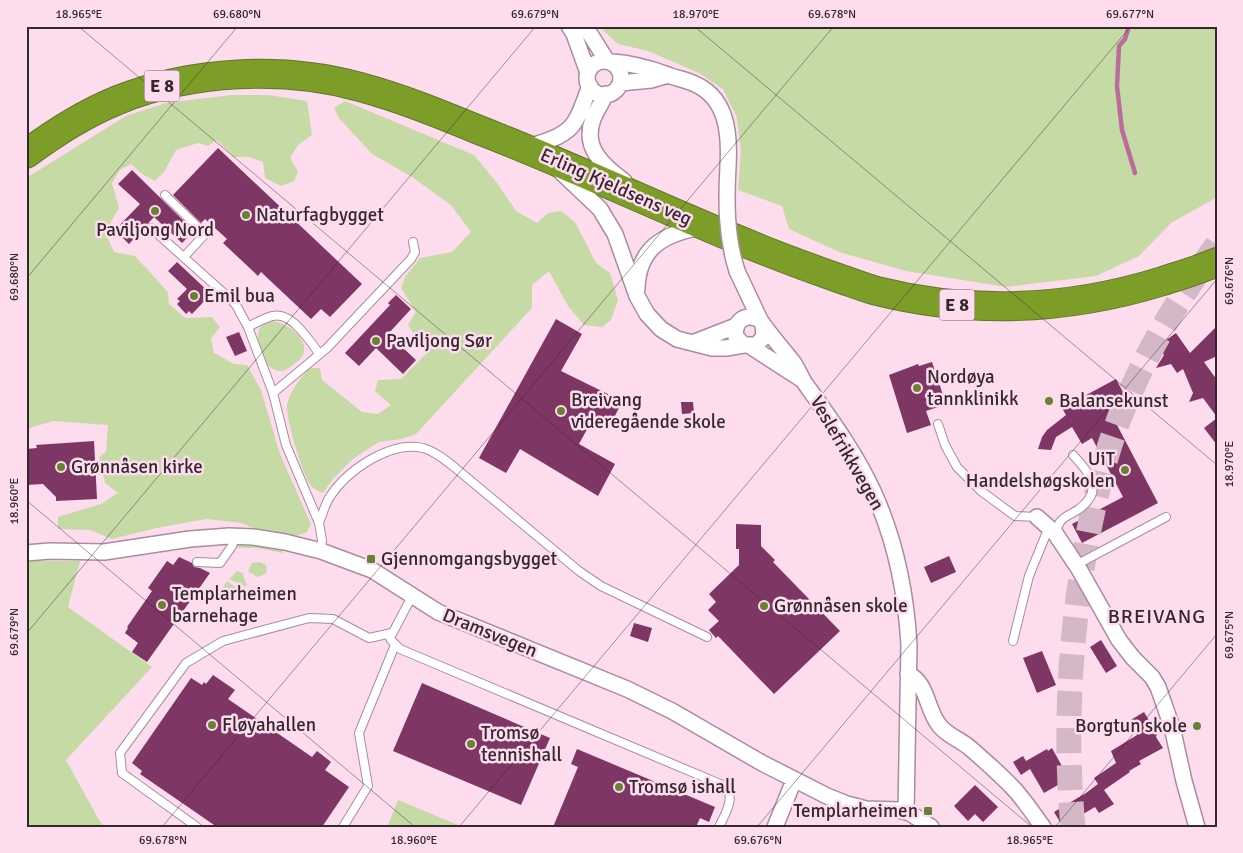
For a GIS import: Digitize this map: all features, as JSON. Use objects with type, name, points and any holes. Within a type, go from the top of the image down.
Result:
[{"type":"highway","name":"Erling Kjeldsens veg","points":[[26,154],[53,134],[116,100],[148,90],[187,80],[230,75],[314,78],[360,87],[439,114],[536,152],[795,263],[876,291],[949,304],[998,307],[1036,306],[1087,299],[1142,287],[1202,269],[1217,262]]},
{"type":"street","points":[[569,26],[574,34],[589,80],[597,93],[606,94],[615,90],[620,83],[621,73],[616,65],[609,62],[598,62],[589,80],[574,123],[566,131],[548,140],[536,152],[586,194],[600,209],[615,234],[636,296],[647,314],[661,329],[677,339],[695,342],[712,348],[726,348],[747,346],[760,342],[764,337],[762,323],[749,316],[695,342]]},
{"type":"street","points":[[586,26],[609,62]]},
{"type":"street","name":"Veslefrikkvegen","points":[[609,62],[629,63],[652,68],[699,86],[709,92],[717,101],[726,119],[730,143],[727,223],[732,253],[739,275],[762,323],[794,364],[837,428],[872,488],[883,513],[906,602],[909,645],[906,812]]},
{"type":"street","points":[[620,83],[651,80],[668,75]]},
{"type":"street","points":[[606,94],[593,118],[590,139],[593,151],[611,171],[663,207]]},
{"type":"street","points":[[636,296],[639,268],[643,259],[655,246],[674,234],[705,226]]},
{"type":"street","name":"Veslefrikkvegen","points":[[737,323],[739,275]]},
{"type":"street","points":[[737,323],[736,337],[747,346]]},
{"type":"street","name":"Veslefrikkvegen","points":[[747,346],[804,381]]},
{"type":"street","points":[[1037,517],[1052,530],[1076,565],[1119,640],[1133,658],[1152,677],[1158,687],[1172,727],[1197,827]]},
{"type":"street","name":"Dramsvegen","points":[[26,553],[50,551],[104,552],[190,538],[236,536],[285,542],[321,551],[372,570],[438,612],[627,689],[672,711],[794,780],[847,804],[866,809],[906,812],[922,819],[931,827]]},
{"type":"street","points":[[908,674],[922,686],[932,715],[942,729],[967,745],[1016,791],[1043,827]]},
{"type":"street","points":[[775,827],[794,780]]},
{"type":"lane","points":[[165,195],[206,234],[184,257]]},
{"type":"lane","points":[[150,228],[236,305],[248,327],[273,393],[286,445],[319,523],[322,540],[321,551]]},
{"type":"lane","points":[[273,393],[319,354],[411,259],[415,252],[413,242]]},
{"type":"lane","points":[[248,327],[270,318],[285,316],[291,319],[313,343],[319,354]]},
{"type":"lane","points":[[938,424],[945,445],[957,467],[981,491],[1015,516],[1037,517]]},
{"type":"lane","points":[[319,523],[329,498],[347,478],[366,462],[395,448],[423,448],[453,466],[579,571],[601,586],[707,637]]},
{"type":"lane","points":[[1013,641],[1028,576],[1052,530],[1061,521],[1087,503],[1092,495],[1093,485],[1087,470],[1072,455]]},
{"type":"lane","points":[[1076,565],[1166,517]]},
{"type":"lane","points":[[197,562],[220,563],[232,546],[236,536]]},
{"type":"lane","points":[[412,596],[390,638],[395,645],[410,655],[725,786],[730,792],[730,799],[719,827]]},
{"type":"lane","points":[[197,827],[122,773],[120,753],[186,663],[223,641],[309,618],[333,620],[369,638],[392,633]]},
{"type":"lane","points":[[343,827],[368,786],[360,734],[395,645]]},
{"type":"green space","points":[[601,26],[1217,26],[1217,196],[1171,223],[1139,256],[1096,276],[1006,287],[906,271],[839,252],[789,229],[782,206],[738,190],[741,151],[737,118],[723,89],[699,73],[648,51],[618,44]]},
{"type":"green space","points":[[231,95],[268,95],[307,101],[312,135],[298,145],[290,158],[298,172],[294,181],[281,186],[265,178],[263,162],[249,157],[234,157],[217,140],[208,146],[198,143],[176,150],[164,172],[155,181],[142,174],[131,164],[120,170],[112,183],[119,208],[105,232],[114,252],[135,256],[168,292],[169,304],[185,318],[212,317],[220,327],[211,339],[214,353],[234,364],[247,365],[261,390],[280,454],[311,524],[307,532],[296,536],[268,534],[241,523],[206,519],[112,539],[90,530],[58,529],[58,517],[101,504],[118,493],[105,483],[99,458],[106,451],[108,425],[53,421],[26,429],[26,178],[126,116],[166,103]]},
{"type":"green space","points":[[345,101],[474,155],[497,183],[516,211],[537,223],[548,213],[561,211],[575,222],[596,263],[610,273],[618,300],[611,320],[602,327],[584,325],[568,306],[549,271],[532,285],[532,308],[416,434],[402,439],[379,442],[354,458],[333,479],[323,493],[314,489],[308,481],[295,445],[287,407],[292,391],[310,368],[320,368],[322,380],[362,412],[378,414],[391,405],[375,391],[378,380],[401,379],[426,354],[408,325],[416,312],[401,288],[405,277],[420,258],[452,252],[471,232],[451,205],[412,177],[372,154],[339,118],[334,108]]},
{"type":"green space","points":[[271,321],[278,322],[292,329],[302,341],[304,348],[303,355],[298,361],[282,371],[276,370],[265,361],[259,346],[258,338],[261,326]]},
{"type":"green space","points":[[239,544],[261,545],[281,549],[283,553],[257,548],[236,548]]},
{"type":"green space","points":[[26,561],[80,561],[68,607],[152,667],[66,760],[99,820],[105,827],[26,827]]},
{"type":"green space","points":[[260,562],[266,565],[267,571],[265,574],[257,577],[248,571],[252,563]]},
{"type":"green space","points":[[237,571],[243,573],[247,587],[229,579]]},
{"type":"green space","points":[[227,581],[238,589],[229,603],[218,595]]},
{"type":"green space","points":[[398,800],[463,827],[387,827]]},
{"type":"building","name":"Naturfagbygget","points":[[218,148],[362,284],[330,317],[321,309],[311,319],[261,272],[258,276],[223,243],[227,239],[205,219],[201,223],[173,195]]},
{"type":"building","name":"Paviljong Nord","points":[[132,170],[194,231],[182,243],[154,217],[129,244],[115,230],[140,204],[118,184]]},
{"type":"building","name":"Emil bua","points":[[177,262],[211,294],[192,314],[189,311],[186,314],[177,304],[180,301],[177,299],[187,289],[168,271]]},
{"type":"building","name":"Paviljong Sør","points":[[396,295],[411,309],[388,334],[416,360],[403,374],[376,348],[359,366],[345,353],[390,305],[388,303]]},
{"type":"building","name":"Breivang videregående skole","points":[[556,319],[582,334],[561,371],[622,401],[609,429],[592,420],[579,444],[615,464],[598,496],[520,449],[506,473],[479,458]]},
{"type":"building","points":[[1217,326],[1217,356],[1204,362],[1217,380],[1217,417],[1203,398],[1189,402],[1193,393],[1183,369],[1177,373],[1171,364],[1156,368],[1164,355],[1158,346],[1176,333],[1190,353]]},
{"type":"building","points":[[239,332],[247,351],[235,356],[226,337]]},
{"type":"building","name":"Nordøya tannklinikk","points":[[932,362],[945,401],[937,404],[938,407],[926,411],[931,425],[907,433],[889,375],[918,364],[919,366]]},
{"type":"building","name":"UiT Handelshøgskolen","points":[[1116,379],[1130,405],[1114,413],[1120,424],[1117,425],[1158,503],[1082,543],[1072,524],[1123,497],[1092,438],[1082,444],[1072,427],[1056,437],[1051,450],[1038,449],[1042,437],[1047,430],[1066,415],[1062,408]]},
{"type":"building","points":[[681,402],[693,402],[694,413],[682,414]]},
{"type":"building","points":[[1217,418],[1217,445],[1204,428]]},
{"type":"building","name":"Grønnåsen kirke","points":[[94,441],[97,499],[56,501],[56,497],[43,484],[26,485],[26,449],[37,448],[36,445]]},
{"type":"building","name":"Grønnåsen skole","points":[[736,524],[761,525],[761,546],[775,560],[773,562],[840,631],[774,694],[718,636],[716,638],[709,630],[719,621],[708,610],[716,602],[709,594],[739,565],[739,549],[736,549]]},
{"type":"building","points":[[949,556],[956,572],[931,583],[924,567]]},
{"type":"building","points":[[179,557],[192,563],[194,567],[210,573],[147,662],[132,652],[138,643],[125,633],[127,627],[152,591],[148,588],[167,561],[173,565]]},
{"type":"building","points":[[634,623],[652,628],[648,642],[630,636]]},
{"type":"building","points":[[1101,640],[1117,666],[1106,673],[1090,647]]},
{"type":"building","points":[[1042,651],[1056,685],[1037,693],[1023,658]]},
{"type":"building","name":"Fløyahallen","points":[[213,675],[235,690],[228,699],[312,757],[317,751],[331,762],[325,770],[349,787],[322,827],[217,827],[140,774],[142,771],[132,763],[191,678],[202,685],[204,682],[206,684]]},
{"type":"building","name":"Tromsø tennishall","points":[[422,683],[550,738],[521,805],[393,751]]},
{"type":"building","points":[[1144,712],[1163,748],[1139,761],[1141,764],[1104,790],[1114,804],[1099,813],[1095,807],[1078,817],[1083,827],[1063,827],[1054,812],[1098,784],[1094,778],[1116,763],[1111,751],[1137,735],[1129,721]]},
{"type":"building","points":[[1052,748],[1068,777],[1064,779],[1065,781],[1044,793],[1030,769],[1021,775],[1013,762],[1023,756],[1026,761]]},
{"type":"building","name":"Tromsø ishall","points":[[577,749],[715,807],[709,822],[700,818],[696,827],[553,827],[578,767],[571,764]]},
{"type":"building","points":[[975,785],[998,807],[983,822],[975,814],[968,821],[954,806]]},
{"type":"waterway","points":[[1129,26],[1125,39],[1119,46],[1117,86],[1122,130],[1135,173]]},
{"type":"tunnel","points":[[1073,827],[1069,755],[1070,683],[1081,575],[1100,479],[1119,419],[1139,373],[1162,329],[1217,245]]},
{"type":"place","name":"Paviljong Nord","points":[[155,211]]},
{"type":"place","name":"Naturfagbygget","points":[[246,215]]},
{"type":"place","name":"Emil bua","points":[[194,296]]},
{"type":"place","name":"Paviljong Sør","points":[[376,341]]},
{"type":"place","name":"Nordøya tannklinikk","points":[[917,388]]},
{"type":"place","name":"Balansekunst","points":[[1049,401]]},
{"type":"place","name":"Breivang videregående skole","points":[[561,411]]},
{"type":"place","name":"Grønnåsen kirke","points":[[61,467]]},
{"type":"place","name":"UiT Handelshøgskolen","points":[[1125,470]]},
{"type":"place","name":"Gjennomgangsbygget","points":[[371,559]]},
{"type":"place","name":"Templarheimen barnehage","points":[[162,605]]},
{"type":"place","name":"Grønnåsen skole","points":[[764,606]]},
{"type":"place","name":"Fløyahallen","points":[[212,725]]},
{"type":"place","name":"Borgtun skole","points":[[1197,726]]},
{"type":"place","name":"Tromsø tennishall","points":[[471,744]]},
{"type":"place","name":"Tromsø ishall","points":[[619,787]]},
{"type":"place","name":"Templarheimen","points":[[928,811]]},
{"type":"district","name":"BREIVANG","points":[[1157,616]]}]
